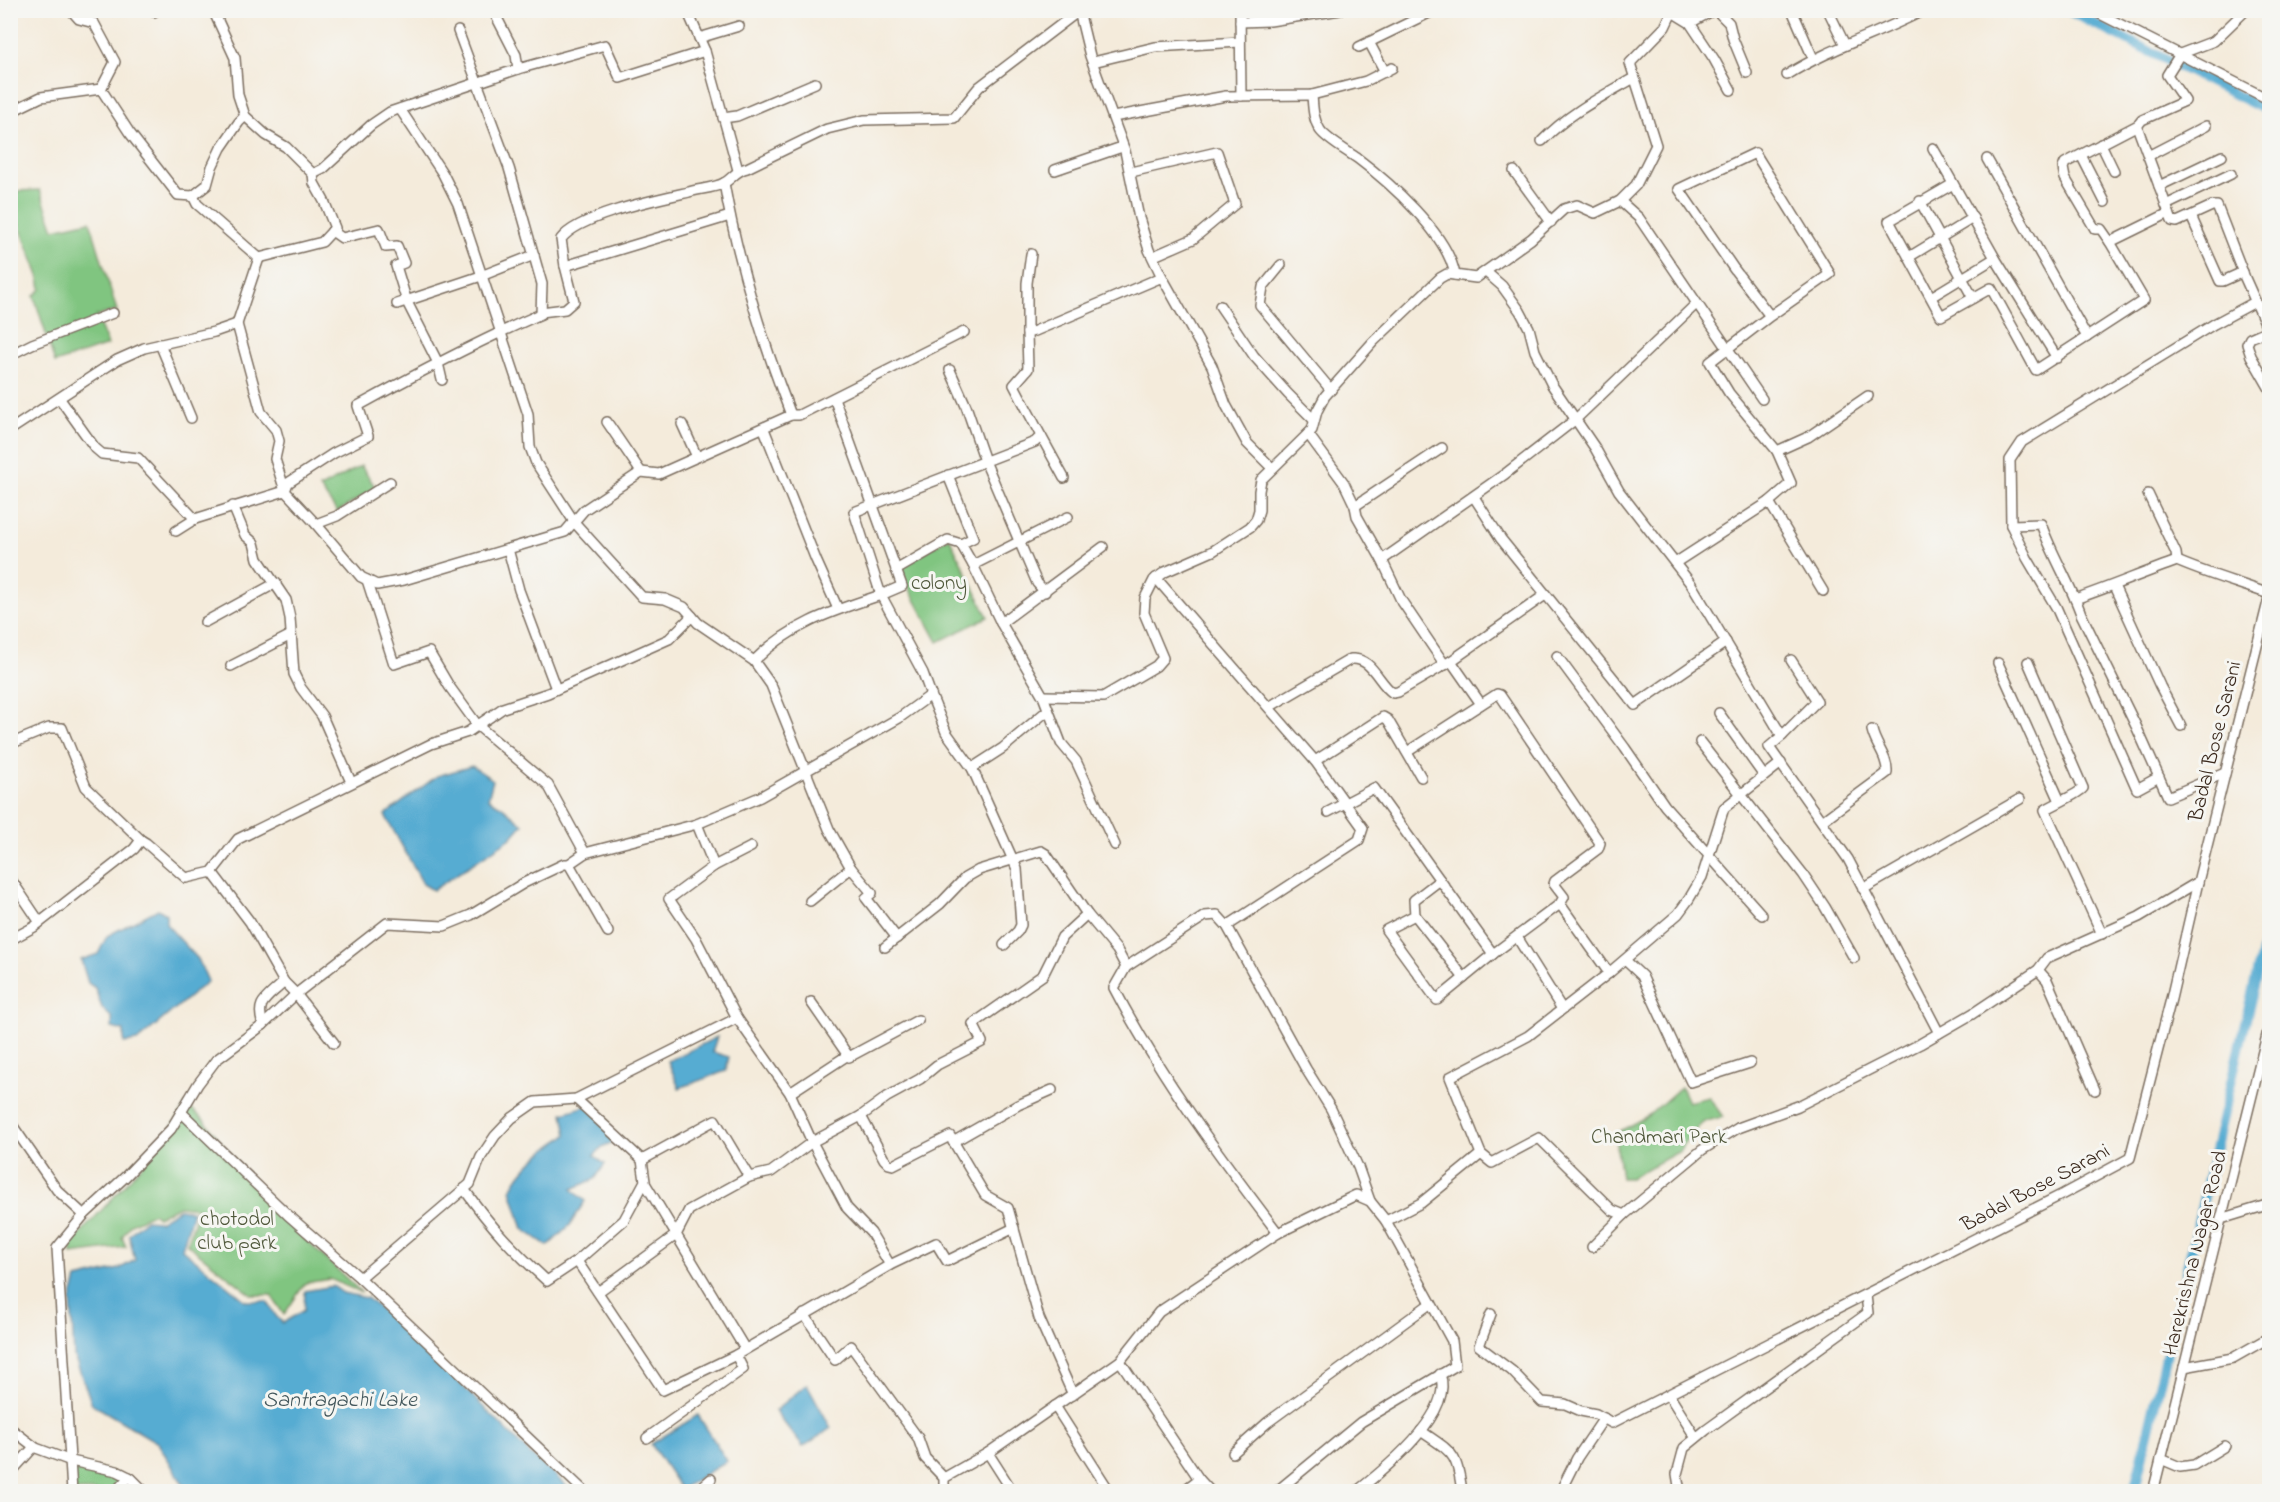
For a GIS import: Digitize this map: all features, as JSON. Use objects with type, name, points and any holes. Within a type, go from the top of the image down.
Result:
[{"type":"street","points":[[71,10],[79,19],[94,23],[115,62],[101,89]]},
{"type":"street","points":[[213,10],[235,58],[238,95],[245,117],[266,135],[286,147],[313,174],[314,183],[324,201],[334,228],[322,242],[259,258]]},
{"type":"street","points":[[687,10],[705,51],[738,170]]},
{"type":"street","points":[[1240,10],[1241,96]]},
{"type":"street","points":[[1240,22],[1270,21],[1340,10]]},
{"type":"street","points":[[1359,47],[1435,10]]},
{"type":"street","points":[[1792,10],[1814,58]]},
{"type":"street","points":[[1828,10],[1845,45]]},
{"type":"street","points":[[1787,75],[1814,58],[1898,24],[1924,10]]},
{"type":"street","points":[[2092,10],[2270,100]]},
{"type":"street","points":[[1953,183],[1889,221],[1941,316],[1991,288],[2036,370],[2144,300],[2101,229],[2095,229],[2065,178],[2063,168],[2065,163],[2138,125],[2142,120],[2185,101],[2167,75],[2181,54],[2214,40],[2246,10]]},
{"type":"street","points":[[285,491],[288,483],[334,453],[368,436],[358,406],[541,312],[565,309],[574,301],[561,239],[565,233],[582,224],[639,203],[724,183],[738,170],[747,168],[827,129],[864,120],[954,118],[979,87],[1080,11],[1093,62],[1125,151],[1131,172],[1138,218],[1149,250],[1212,366],[1226,405],[1247,443],[1272,468]]},
{"type":"street","points":[[1043,696],[1103,697],[1156,666],[1163,658],[1144,613],[1145,598],[1156,578],[1213,551],[1250,527],[1256,520],[1259,510],[1259,485],[1272,468],[1312,430],[1322,402],[1331,390],[1373,342],[1440,278],[1447,274],[1473,278],[1486,272],[1572,206],[1577,205],[1595,213],[1620,201],[1635,184],[1656,146],[1630,63],[1665,27],[1672,11],[1690,23],[1731,90]]},
{"type":"street","points":[[1690,23],[1717,11],[1729,23],[1747,74]]},
{"type":"street","points":[[496,16],[516,55],[518,69]]},
{"type":"street","points":[[699,38],[739,26]]},
{"type":"street","points":[[458,31],[510,168],[542,284],[541,312]]},
{"type":"street","points":[[1093,62],[1155,47],[1240,42]]},
{"type":"street","points":[[1113,117],[1226,96],[1312,95],[1366,81],[1389,70],[1369,42]]},
{"type":"street","points":[[313,174],[323,169],[371,125],[390,112],[518,69],[605,45],[620,78],[705,51]]},
{"type":"street","points":[[1542,141],[1584,105],[1634,78]]},
{"type":"street","points":[[723,118],[737,116],[815,83]]},
{"type":"street","points":[[10,112],[41,97],[101,89]]},
{"type":"street","points":[[101,89],[129,132],[178,195],[193,196],[207,185],[221,148],[238,122],[245,117]]},
{"type":"street","points":[[1312,95],[1314,117],[1321,133],[1385,179],[1413,207],[1453,260],[1455,275]]},
{"type":"street","points":[[400,109],[448,184],[458,204],[528,414],[530,447],[536,463],[575,523],[642,597],[665,600],[684,608],[698,623],[754,661],[771,686],[829,830],[851,868],[872,893],[866,898],[897,938]]},
{"type":"street","points":[[2138,125],[2172,220],[2177,222],[2217,206],[2269,332],[2250,338],[2247,344],[2251,356],[2270,389]]},
{"type":"street","points":[[2148,156],[2206,126]]},
{"type":"street","points":[[2101,144],[2114,171]]},
{"type":"street","points":[[1055,170],[1122,147]]},
{"type":"street","points":[[1932,148],[1995,258],[2057,358]]},
{"type":"street","points":[[1131,172],[1217,152],[1235,204],[1193,238],[1154,256]]},
{"type":"street","points":[[1675,563],[1769,502],[1791,483],[1777,451],[1730,393],[1710,362],[1726,348],[1830,274],[1755,153],[1679,189],[1734,269],[1770,316]]},
{"type":"street","points":[[2081,155],[2105,202]]},
{"type":"street","points":[[2159,186],[2222,156]]},
{"type":"street","points":[[1988,159],[2086,337]]},
{"type":"street","points":[[1514,171],[1551,222]]},
{"type":"street","points":[[2110,243],[2231,174]]},
{"type":"street","points":[[724,183],[730,216],[766,350],[791,415]]},
{"type":"street","points":[[193,196],[197,204],[259,258]]},
{"type":"street","points":[[1620,201],[1639,218],[1762,399]]},
{"type":"street","points":[[1920,201],[1973,298]]},
{"type":"street","points":[[565,266],[730,216]]},
{"type":"street","points":[[2191,216],[2220,280],[2223,281],[2243,272]]},
{"type":"street","points":[[1909,257],[1973,218]]},
{"type":"street","points":[[332,231],[342,238],[379,229],[386,247],[397,246],[404,263],[396,266],[402,303],[438,363],[442,380]]},
{"type":"street","points":[[1031,254],[1027,283],[1028,369],[1014,385],[1064,478]]},
{"type":"street","points":[[402,303],[534,255]]},
{"type":"street","points":[[259,258],[237,324],[261,412],[276,430],[279,441],[275,459],[285,491],[316,524],[350,566],[361,577],[377,585],[404,580],[565,532],[584,510],[641,472],[659,474],[791,415],[799,415],[964,332]]},
{"type":"street","points":[[1931,297],[1995,258]]},
{"type":"street","points":[[1281,265],[1263,287],[1260,305],[1331,390]]},
{"type":"street","points":[[1486,272],[1502,286],[1520,311],[1529,328],[1535,351],[1552,385],[1576,419],[1619,490],[1691,584],[1782,736]]},
{"type":"street","points":[[1027,333],[1162,277]]},
{"type":"street","points":[[2159,777],[2137,789],[2056,607],[2011,525],[2010,460],[2022,442],[2214,324],[2255,302]]},
{"type":"street","points":[[1382,560],[1474,497],[1576,419],[1696,304]]},
{"type":"street","points":[[1221,306],[1254,356],[1314,420]]},
{"type":"street","points":[[10,355],[32,344],[113,313]]},
{"type":"street","points":[[10,430],[117,360],[144,348],[214,332],[237,324]]},
{"type":"street","points":[[160,344],[191,418]]},
{"type":"street","points":[[950,370],[1019,541],[1037,583],[1045,592]]},
{"type":"street","points":[[1777,451],[1808,437],[1868,396]]},
{"type":"street","points":[[754,661],[771,644],[794,629],[838,609],[902,586],[834,398]]},
{"type":"street","points":[[60,399],[95,448],[102,454],[138,459],[195,519]]},
{"type":"street","points":[[607,423],[641,472]]},
{"type":"street","points":[[682,423],[697,458]]},
{"type":"street","points":[[764,429],[838,609]]},
{"type":"street","points":[[1308,434],[1344,483],[1355,506],[1357,516],[1401,600],[1481,704]]},
{"type":"street","points":[[1004,945],[1021,925],[1017,869],[972,768],[946,732],[923,673],[881,595],[854,512],[1035,442],[1041,436]]},
{"type":"street","points":[[1355,506],[1442,447]]},
{"type":"street","points":[[948,475],[973,538],[961,544]]},
{"type":"street","points":[[316,524],[337,516],[390,482]]},
{"type":"street","points":[[176,531],[195,519],[285,491]]},
{"type":"street","points":[[2148,494],[2176,553],[2177,561]]},
{"type":"street","points":[[1474,497],[1501,539],[1635,705],[1726,642]]},
{"type":"street","points":[[1769,502],[1823,591]]},
{"type":"street","points":[[233,506],[245,535],[254,543],[258,559],[286,600],[294,674],[301,688],[322,716],[351,782]]},
{"type":"street","points":[[973,565],[1068,517]]},
{"type":"street","points":[[2011,525],[2041,524],[2080,614],[2136,726],[2168,797],[2224,773]]},
{"type":"street","points":[[896,570],[948,540],[961,544],[1001,623],[1043,696],[1061,743],[1076,761],[1115,845]]},
{"type":"street","points":[[1001,623],[1103,546]]},
{"type":"street","points":[[508,549],[519,590],[555,689]]},
{"type":"street","points":[[2075,598],[2114,586],[2123,580],[2177,561],[2205,573],[2220,576],[2269,594]]},
{"type":"street","points":[[1156,578],[1315,761],[1363,828],[1359,840],[1227,926]]},
{"type":"street","points":[[367,580],[394,664],[429,652],[449,686],[478,726],[548,785],[585,853]]},
{"type":"street","points":[[205,622],[276,584]]},
{"type":"street","points":[[2114,586],[2181,726]]},
{"type":"street","name":"Badal Bose Sarani","points":[[1491,1314],[1479,1346],[1512,1371],[1542,1402],[1565,1404],[1581,1412],[1596,1414],[1612,1423],[2130,1158],[2269,594]]},
{"type":"street","points":[[1269,707],[1351,659],[1361,660],[1370,666],[1388,689],[1393,693],[1398,692],[1448,663],[1545,595]]},
{"type":"street","points":[[10,744],[49,728],[62,728],[87,787],[141,840],[186,878],[212,872],[238,838],[431,744],[468,732],[503,708],[555,689],[669,639],[692,616]]},
{"type":"street","points":[[231,666],[291,634]]},
{"type":"street","points":[[1557,656],[1665,806],[1762,915]]},
{"type":"street","points":[[1791,660],[1817,701],[1769,747],[1848,859],[1939,1033]]},
{"type":"street","points":[[2028,662],[2083,788],[2080,792],[2045,810],[2102,934]]},
{"type":"street","points":[[1998,663],[2060,801]]},
{"type":"street","points":[[1407,752],[1497,694],[1500,695],[1600,843],[1598,849],[1555,881],[1554,884],[1564,897],[1560,904],[1493,954],[1437,1000],[1386,930],[1415,915]]},
{"type":"street","points":[[72,1491],[57,1248],[84,1215],[125,1177],[171,1128],[216,1060],[263,1025],[296,994],[387,923],[444,926],[471,915],[524,883],[564,864],[569,864],[585,853],[697,824],[760,797],[899,718],[931,695]]},
{"type":"street","points":[[972,768],[1002,748],[1048,710]]},
{"type":"street","points":[[1719,713],[1764,776]]},
{"type":"street","points":[[1315,761],[1383,717],[1388,720],[1421,777]]},
{"type":"street","points":[[1822,821],[1887,773],[1887,764],[1873,737],[1872,730]]},
{"type":"street","points":[[1700,741],[1803,874],[1854,958]]},
{"type":"street","points":[[1624,1215],[1612,1210],[1539,1138],[1492,1163],[1481,1154],[1450,1077],[1528,1036],[1625,960],[1678,914],[1702,877],[1724,808],[1781,763]]},
{"type":"street","points":[[1328,812],[1374,788],[1493,954]]},
{"type":"street","points":[[1863,889],[2020,799]]},
{"type":"street","points":[[697,824],[714,866]]},
{"type":"street","points":[[12,936],[39,921],[134,849],[141,840]]},
{"type":"street","points":[[751,847],[714,866],[669,899],[696,939],[737,1018],[790,1093],[812,1142],[847,1208],[871,1233],[890,1265]]},
{"type":"street","points":[[885,947],[940,904],[965,878],[979,870],[1041,851],[1046,854],[1087,914],[1117,950],[1126,968]]},
{"type":"street","points":[[569,864],[608,932]]},
{"type":"street","points":[[810,901],[851,868]]},
{"type":"street","points":[[212,872],[250,922],[284,982],[296,994],[334,1044]]},
{"type":"street","points":[[10,878],[39,921]]},
{"type":"street","points":[[1440,880],[1414,900],[1415,915],[1464,978]]},
{"type":"street","points":[[1592,1247],[1624,1215],[1702,1150],[1738,1128],[1798,1106],[1878,1067],[1972,1014],[2038,970],[2047,958],[2139,917],[2198,882]]},
{"type":"street","points":[[1560,904],[1609,973]]},
{"type":"street","points":[[598,1292],[676,1235],[689,1210],[749,1177],[771,1172],[812,1142],[861,1116],[886,1097],[920,1079],[937,1065],[982,1042],[973,1024],[1043,975],[1062,937],[1087,914]]},
{"type":"street","points":[[1276,1491],[1361,1422],[1455,1366],[1452,1341],[1386,1221],[1370,1201],[1358,1167],[1331,1109],[1306,1069],[1227,926],[1217,915],[1205,916],[1126,968],[1114,988],[1130,1019],[1221,1159],[1278,1233]]},
{"type":"street","points":[[1517,937],[1562,1009]]},
{"type":"street","points":[[1625,960],[1642,976],[1690,1082],[1750,1063]]},
{"type":"street","points":[[2038,970],[2047,980],[2095,1090]]},
{"type":"street","points":[[263,1025],[259,1012],[261,1005],[284,982]]},
{"type":"street","points":[[811,1002],[848,1055]]},
{"type":"street","points":[[360,1278],[470,1184],[481,1157],[495,1136],[512,1118],[535,1102],[576,1099],[737,1018]]},
{"type":"street","points":[[790,1093],[848,1055],[849,1057],[856,1054],[918,1020]]},
{"type":"street","name":"Harekrishna Nagar Road","points":[[2153,1491],[2270,1023]]},
{"type":"street","points":[[953,1142],[1018,1105],[1052,1090]]},
{"type":"street","points":[[576,1099],[642,1160],[645,1183],[745,1349]]},
{"type":"street","points":[[182,1112],[288,1215],[360,1278],[585,1491]]},
{"type":"street","points":[[861,1116],[889,1164],[893,1165],[950,1136],[985,1195],[1008,1208],[1039,1317],[1072,1395]]},
{"type":"street","points":[[642,1160],[715,1120],[749,1177]]},
{"type":"street","points":[[10,1122],[57,1190],[84,1215]]},
{"type":"street","points":[[1386,1221],[1421,1203],[1481,1154]]},
{"type":"street","points":[[464,1190],[510,1247],[547,1281],[578,1261],[624,1220],[645,1183]]},
{"type":"street","points":[[944,1478],[988,1453],[1120,1361],[1159,1312],[1278,1233],[1356,1195],[1370,1201]]},
{"type":"street","points":[[2221,1219],[2270,1204]]},
{"type":"street","points":[[578,1261],[663,1390],[736,1355],[890,1265],[936,1243],[947,1261],[1014,1228]]},
{"type":"street","points":[[1680,1491],[1677,1474],[1684,1448],[1868,1313],[1866,1295]]},
{"type":"street","points":[[1233,1453],[1268,1422],[1431,1303]]},
{"type":"street","points":[[804,1314],[835,1360],[851,1346],[918,1438],[925,1458],[944,1478],[944,1491]]},
{"type":"street","points":[[2184,1367],[2233,1358],[2270,1336]]},
{"type":"street","points":[[647,1438],[743,1369],[736,1355]]},
{"type":"street","points":[[1120,1361],[1199,1479],[1211,1491]]},
{"type":"street","points":[[1356,1491],[1378,1474],[1421,1431],[1438,1405],[1444,1385],[1440,1374]]},
{"type":"street","points":[[1669,1395],[1696,1438]]},
{"type":"street","points":[[1055,1406],[1110,1491]]},
{"type":"street","points":[[1560,1491],[1577,1458],[1604,1418]]},
{"type":"street","points":[[10,1428],[34,1447],[71,1461],[91,1464],[129,1477],[145,1491]]},
{"type":"street","points":[[1421,1431],[1452,1453],[1459,1468],[1462,1491]]},
{"type":"street","points":[[2161,1459],[2180,1467],[2194,1465],[2225,1446]]},
{"type":"street","points":[[13,1470],[34,1447]]},
{"type":"street","points":[[988,1453],[1013,1491]]},
{"type":"street","points":[[115,1491],[129,1477]]},
{"type":"street","points":[[696,1491],[711,1479]]},
{"type":"street","points":[[1182,1491],[1199,1479]]},
{"type":"green space","points":[[40,190],[54,229],[90,221],[117,311],[96,316],[108,345],[55,363],[34,296],[41,289],[38,273],[12,207],[17,191]]},
{"type":"green space","points":[[361,466],[376,488],[337,512],[320,488]]},
{"type":"green space","name":"colony","points":[[949,537],[988,617],[938,642],[898,568]]},
{"type":"green space","name":"Chandmari Park","points":[[1681,1087],[1688,1102],[1709,1097],[1723,1117],[1701,1124],[1680,1151],[1630,1178],[1621,1178],[1615,1134],[1649,1115]]},
{"type":"green space","name":"chotodol club park","points":[[186,1104],[205,1121],[277,1213],[362,1293],[330,1279],[305,1283],[284,1315],[271,1295],[252,1295],[187,1244],[199,1208],[179,1206],[157,1217],[154,1213],[131,1224],[122,1237],[126,1247],[72,1254],[71,1244],[147,1160]]},
{"type":"green space","points":[[71,1461],[127,1478],[114,1491],[73,1491]]},
{"type":"water","points":[[472,766],[493,780],[488,799],[501,806],[523,824],[511,838],[433,890],[423,884],[385,815],[437,776]]},
{"type":"water","points":[[158,909],[166,914],[166,924],[198,959],[208,981],[137,1041],[124,1043],[124,1031],[112,1028],[112,1018],[102,1008],[95,988],[88,983],[81,960],[98,954],[107,936]]},
{"type":"water","points":[[717,1037],[712,1052],[729,1057],[726,1071],[679,1088],[668,1061]]},
{"type":"water","points":[[589,1105],[617,1140],[602,1147],[594,1156],[605,1164],[595,1179],[572,1189],[585,1201],[570,1225],[548,1246],[523,1229],[511,1190],[521,1174],[535,1159],[567,1135],[563,1113]]},
{"type":"water","name":"Santragachi Lake","points":[[179,1209],[193,1211],[182,1249],[246,1301],[267,1301],[283,1323],[304,1310],[305,1291],[333,1286],[343,1293],[367,1298],[424,1347],[531,1455],[571,1491],[187,1491],[158,1443],[92,1404],[74,1356],[71,1300],[77,1279],[119,1269],[135,1260],[129,1235],[145,1220],[159,1221]]},
{"type":"water","points":[[807,1384],[831,1428],[803,1447],[775,1411]]},
{"type":"water","points":[[698,1415],[727,1461],[681,1489],[651,1444]]},
{"type":"waterway","points":[[2067,10],[2270,112]]},
{"type":"waterway","points":[[2134,1492],[2270,918]]}]
